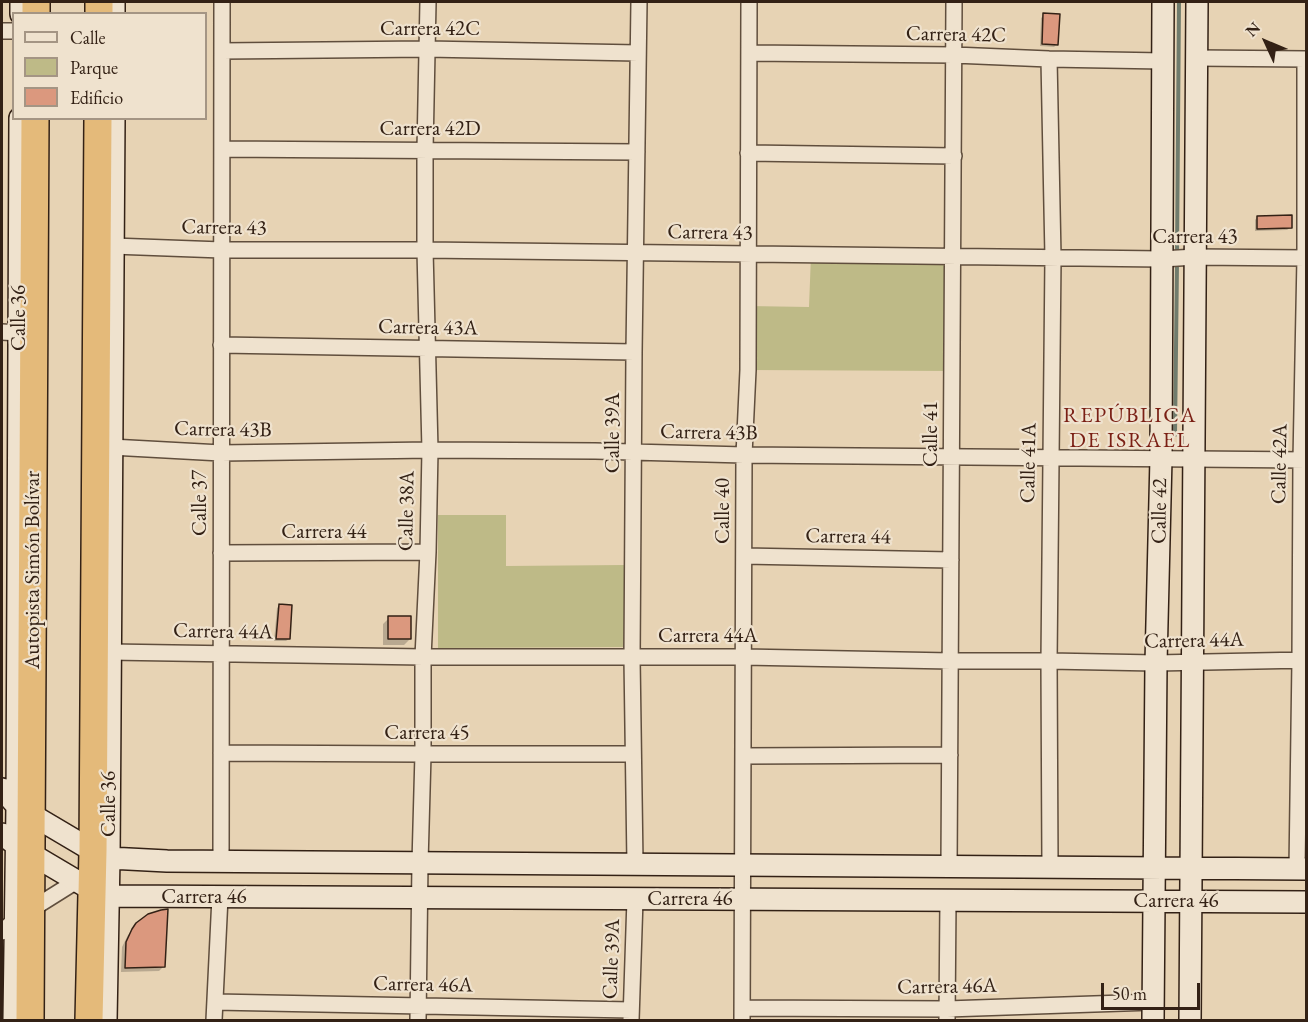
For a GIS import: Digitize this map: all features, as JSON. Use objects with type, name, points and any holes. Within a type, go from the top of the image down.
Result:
[{"type":"highway","name":"Autopista Simón Bolívar","points":[[30,1020],[16,920],[16,844],[24,810],[35,120]]},
{"type":"highway","points":[[89,1020],[95,875],[98,120]]},
{"type":"highway","points":[[20,212],[35,184]]},
{"type":"street","name":"Calle 37","points":[[220,861],[222,2]]},
{"type":"street","name":"Calle 38A","points":[[418,1013],[423,657],[430,450],[425,250],[428,2]]},
{"type":"street","name":"Calle 39A","points":[[635,864],[632,658],[639,2]]},
{"type":"street","name":"Calle 40","points":[[742,1014],[744,455],[747,370],[749,2]]},
{"type":"street","name":"Calle 41","points":[[949,866],[954,2]]},
{"type":"street","name":"Calle 42","points":[[1153,1011],[1156,663],[1165,259],[1163,2]]},
{"type":"street","name":"Calle 42","points":[[1190,1020],[1194,459],[1192,257],[1197,2]]},
{"type":"street","name":"Carrera 42C","points":[[222,51],[427,49],[638,52]]},
{"type":"street","name":"Carrera 42C","points":[[748,53],[954,55],[1163,61]]},
{"type":"street","points":[[1196,58],[1306,58]]},
{"type":"street","name":"Calle 42A","points":[[1302,869],[1306,58]]},
{"type":"street","name":"Calle 41A","points":[[1049,59],[1053,257],[1050,457],[1050,867]]},
{"type":"street","name":"Calle 36","points":[[20,120],[20,212],[10,332],[16,700],[24,810]]},
{"type":"street","name":"Calle 36","points":[[106,1020],[95,875],[110,652],[114,120]]},
{"type":"street","name":"Carrera 42D","points":[[222,149],[637,152]]},
{"type":"street","points":[[748,153],[954,156]]},
{"type":"street","name":"Carrera 43","points":[[113,246],[222,250],[425,250],[1165,259],[1192,257],[1306,258]]},
{"type":"street","name":"Carrera 43A","points":[[222,345],[634,352]]},
{"type":"street","name":"Carrera 43B","points":[[111,447],[221,453],[430,450],[1304,460]]},
{"type":"street","name":"Carrera 44","points":[[221,553],[428,552]]},
{"type":"street","name":"Carrera 44","points":[[744,556],[951,560]]},
{"type":"street","name":"Carrera 44A","points":[[110,652],[1156,663],[1303,660]]},
{"type":"street","points":[[2,718],[16,700]]},
{"type":"street","name":"Carrera 45","points":[[221,753],[633,754]]},
{"type":"street","points":[[743,756],[950,755]]},
{"type":"street","name":"Carrera 46","points":[[2,789],[95,875]]},
{"type":"street","name":"Carrera 46","points":[[16,844],[95,875],[220,897],[1306,902]]},
{"type":"street","name":"Carrera 46","points":[[95,875],[167,861],[1302,869]]},
{"type":"street","points":[[14,1020],[16,920],[95,875]]},
{"type":"street","points":[[214,1020],[220,897]]},
{"type":"street","name":"Calle 39A","points":[[631,1015],[635,899]]},
{"type":"street","points":[[947,1015],[948,900]]},
{"type":"street","name":"Carrera 46A","points":[[214,1002],[418,1013],[631,1015]]},
{"type":"street","name":"Carrera 46A","points":[[742,1014],[947,1015],[1153,1011]]},
{"type":"green space","points":[[811,255],[953,257],[952,371],[748,370],[748,306],[809,307]]},
{"type":"green space","points":[[438,515],[506,515],[506,566],[624,565],[625,647],[438,648]]},
{"type":"building","points":[[1043,13],[1060,14],[1058,45],[1042,44]]},
{"type":"building","points":[[1292,215],[1292,228],[1257,229],[1257,216]]},
{"type":"building","points":[[279,604],[292,605],[290,639],[276,639]]},
{"type":"building","points":[[388,616],[411,616],[411,639],[388,639]]},
{"type":"building","points":[[168,909],[165,967],[125,968],[126,942],[136,923],[148,914]]},
{"type":"waterway","points":[[1177,256],[1179,2]]},
{"type":"waterway","points":[[1175,435],[1177,263]]},
{"type":"district","name":"REPÚBLICA DE ISRAEL","points":[[1130,428]]}]
